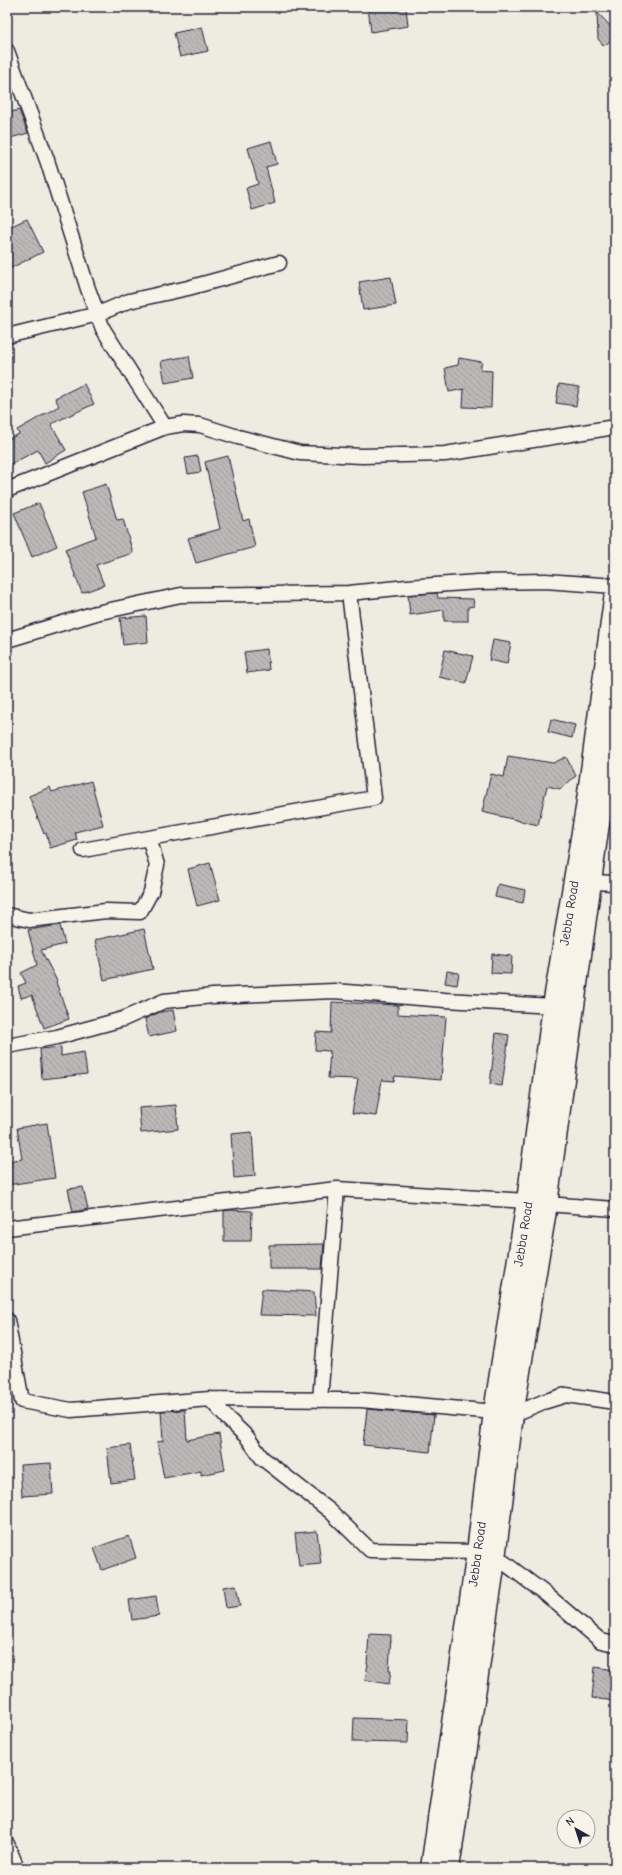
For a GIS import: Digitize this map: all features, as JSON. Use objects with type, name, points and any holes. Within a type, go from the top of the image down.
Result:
[{"type":"highway","name":"Jebba Road","points":[[537,1202],[554,1006],[587,808],[615,600]]},
{"type":"highway","name":"Jebba Road","points":[[448,1868],[504,1413],[537,1202],[591,882],[597,830],[613,752],[615,728]]},
{"type":"highway","name":"Jebba Road","points":[[432,1868],[486,1553]]},
{"type":"street","points":[[7,51],[47,160],[103,329],[164,427]]},
{"type":"street","points":[[7,336],[98,314],[129,301],[155,294],[188,288],[279,263]]},
{"type":"street","points":[[7,490],[164,427],[183,424],[200,426],[300,453],[362,456],[445,454],[615,427]]},
{"type":"street","points":[[7,640],[96,613],[181,595],[349,593],[478,582],[545,581],[615,586]]},
{"type":"street","points":[[83,850],[374,798],[349,593]]},
{"type":"street","points":[[7,915],[29,920],[106,911],[140,912],[151,892],[157,865],[149,838]]},
{"type":"street","points":[[591,882],[615,883]]},
{"type":"street","points":[[7,1046],[57,1037],[124,1019],[164,1001],[213,996],[334,991],[444,1000],[554,1006]]},
{"type":"street","points":[[320,1400],[336,1190]]},
{"type":"street","points":[[7,1228],[336,1190],[615,1208]]},
{"type":"street","points":[[7,1320],[22,1401],[71,1410],[210,1399],[361,1400],[504,1413],[566,1395],[615,1402]]},
{"type":"street","points":[[210,1399],[247,1437],[262,1458],[330,1511],[370,1550],[486,1553],[601,1641],[615,1644]]},
{"type":"street","points":[[7,1844],[17,1868]]},
{"type":"building","points":[[368,7],[406,7],[408,26],[371,32]]},
{"type":"building","points":[[597,12],[615,31],[615,37],[604,46],[598,39]]},
{"type":"building","points":[[202,27],[208,51],[180,57],[174,33]]},
{"type":"building","points":[[19,110],[28,133],[7,139],[7,113]]},
{"type":"building","points":[[271,141],[277,164],[266,167],[275,203],[252,210],[246,188],[258,184],[248,148]]},
{"type":"building","points":[[27,219],[43,252],[7,270],[7,228]]},
{"type":"building","points":[[391,277],[396,305],[363,310],[359,282]]},
{"type":"building","points":[[189,356],[193,378],[165,383],[161,361]]},
{"type":"building","points":[[459,358],[482,362],[480,370],[492,371],[491,408],[463,407],[464,389],[449,392],[445,368],[458,365]]},
{"type":"building","points":[[84,384],[94,404],[51,424],[66,450],[45,463],[38,450],[7,466],[7,440],[19,434],[17,430],[59,406],[55,398]]},
{"type":"building","points":[[559,384],[579,387],[576,406],[556,403]]},
{"type":"building","points":[[198,456],[201,472],[188,474],[185,458]]},
{"type":"building","points":[[228,456],[243,521],[249,519],[255,547],[196,563],[188,538],[220,529],[205,462]]},
{"type":"building","points":[[106,484],[117,520],[123,519],[133,553],[96,565],[104,585],[82,593],[65,549],[96,537],[82,492]]},
{"type":"building","points":[[39,503],[57,546],[32,557],[14,513]]},
{"type":"building","points":[[437,593],[438,598],[473,599],[474,606],[468,607],[468,621],[444,621],[444,610],[410,615],[408,595]]},
{"type":"building","points":[[146,616],[148,642],[123,645],[120,618]]},
{"type":"building","points":[[493,640],[511,643],[507,664],[489,660]]},
{"type":"building","points":[[267,649],[269,670],[247,673],[244,652]]},
{"type":"building","points":[[445,650],[473,656],[466,683],[439,677]]},
{"type":"building","points":[[551,719],[575,725],[572,738],[548,732]]},
{"type":"building","points":[[508,756],[553,763],[566,757],[576,776],[560,789],[547,786],[538,825],[482,812],[491,774],[504,777]]},
{"type":"building","points":[[91,781],[103,825],[75,832],[77,840],[50,848],[46,833],[44,834],[29,796],[50,787],[52,792]]},
{"type":"building","points":[[210,863],[220,900],[197,906],[188,869]]},
{"type":"building","points":[[498,884],[525,890],[523,903],[495,897]]},
{"type":"building","points":[[60,925],[65,944],[41,950],[57,981],[56,982],[69,1019],[44,1028],[32,995],[21,998],[18,986],[26,983],[21,973],[37,965],[28,930]]},
{"type":"building","points":[[144,929],[153,969],[104,980],[95,940]]},
{"type":"building","points":[[492,954],[512,956],[511,974],[491,973]]},
{"type":"building","points":[[447,971],[459,973],[457,985],[445,983]]},
{"type":"building","points":[[332,1002],[398,1005],[398,1014],[446,1017],[441,1080],[395,1076],[394,1081],[382,1080],[376,1116],[352,1113],[358,1079],[328,1078],[330,1051],[315,1050],[316,1032],[331,1033]]},
{"type":"building","points":[[173,1010],[177,1031],[149,1037],[145,1019],[160,1012]]},
{"type":"building","points":[[496,1033],[509,1035],[502,1086],[490,1084]]},
{"type":"building","points":[[61,1047],[61,1056],[84,1052],[87,1074],[42,1079],[40,1049]]},
{"type":"building","points":[[176,1105],[178,1129],[141,1133],[139,1108]]},
{"type":"building","points":[[47,1123],[55,1178],[7,1185],[7,1161],[22,1159],[17,1128]]},
{"type":"building","points":[[252,1132],[255,1176],[234,1178],[231,1134]]},
{"type":"building","points":[[83,1187],[88,1209],[73,1212],[68,1189]]},
{"type":"building","points":[[224,1211],[252,1211],[251,1241],[224,1241]]},
{"type":"building","points":[[324,1244],[322,1269],[269,1269],[269,1245]]},
{"type":"building","points":[[262,1289],[314,1292],[316,1316],[259,1315]]},
{"type":"building","points":[[367,1409],[434,1415],[430,1452],[363,1445]]},
{"type":"building","points":[[185,1410],[187,1440],[219,1434],[225,1470],[201,1475],[201,1471],[164,1478],[157,1442],[163,1441],[161,1411]]},
{"type":"building","points":[[130,1445],[135,1480],[111,1483],[107,1448]]},
{"type":"building","points":[[51,1463],[53,1494],[22,1496],[20,1465]]},
{"type":"building","points":[[317,1531],[321,1564],[299,1566],[295,1533]]},
{"type":"building","points":[[129,1536],[136,1558],[102,1570],[94,1548]]},
{"type":"building","points":[[236,1585],[240,1606],[226,1608],[223,1587]]},
{"type":"building","points":[[156,1596],[159,1616],[132,1620],[129,1600]]},
{"type":"building","points":[[369,1634],[391,1635],[389,1670],[391,1670],[389,1684],[365,1680],[368,1664]]},
{"type":"building","points":[[595,1667],[615,1670],[615,1701],[592,1698]]},
{"type":"building","points":[[354,1718],[409,1720],[408,1743],[353,1742]]}]
